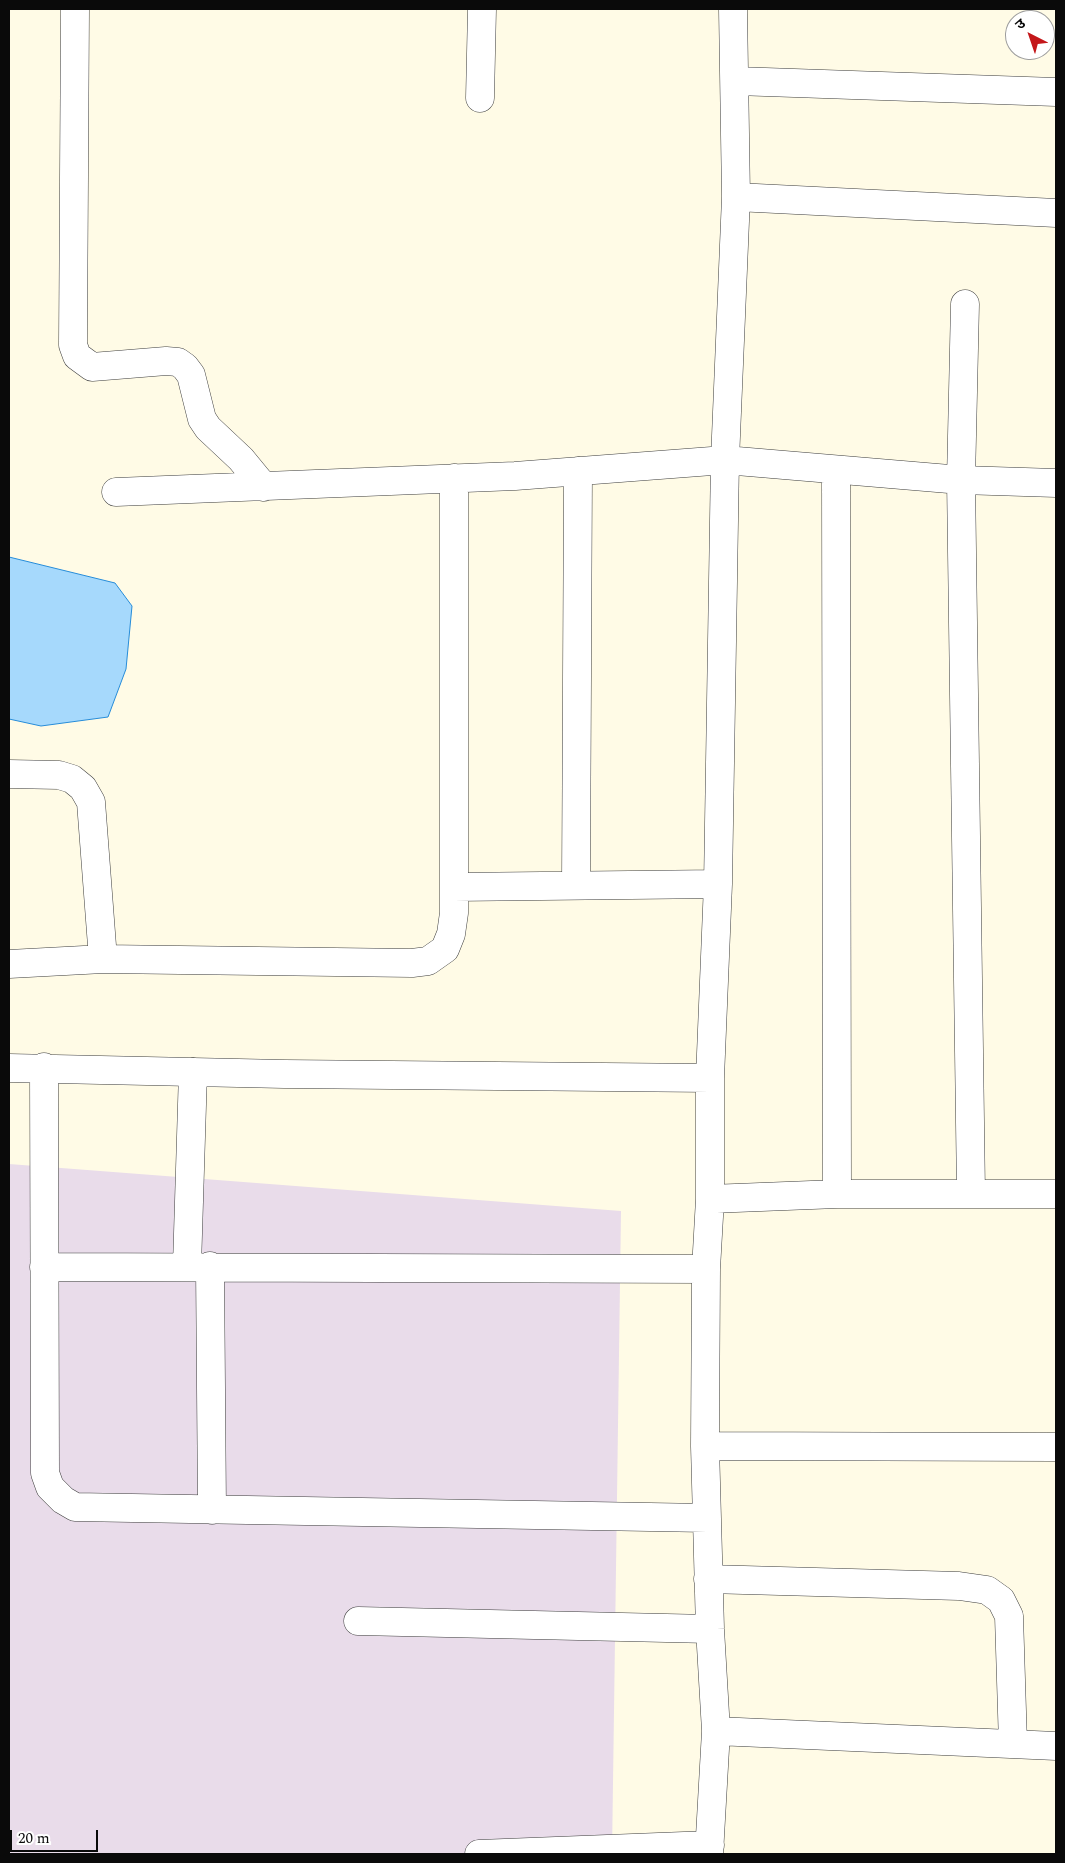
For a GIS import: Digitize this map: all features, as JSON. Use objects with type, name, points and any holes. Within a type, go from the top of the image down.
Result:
[{"type":"street","points":[[75,9],[73,345],[77,356],[92,367],[166,361],[178,362],[191,375],[202,419],[208,428],[241,459],[264,486]]},
{"type":"street","points":[[480,98],[482,9]]},
{"type":"street","points":[[479,1854],[709,1850],[716,1731],[708,1578],[705,1446],[706,1269],[710,1199],[710,1078],[718,884],[725,460],[736,196],[736,82],[733,9]]},
{"type":"street","points":[[736,82],[1056,92]]},
{"type":"street","points":[[736,196],[1056,213]]},
{"type":"street","points":[[965,304],[961,480],[971,1193]]},
{"type":"street","points":[[116,492],[454,478],[725,460],[961,480],[1056,483]]},
{"type":"street","points":[[836,470],[837,1194]]},
{"type":"street","points":[[576,886],[578,471]]},
{"type":"street","points":[[9,964],[103,959],[412,963],[428,961],[444,949],[451,934],[454,913],[454,478]]},
{"type":"street","points":[[9,774],[59,774],[72,779],[84,788],[91,802],[103,959]]},
{"type":"street","points":[[454,887],[718,884]]},
{"type":"street","points":[[44,1067],[45,1472],[50,1487],[75,1507],[707,1518]]},
{"type":"street","points":[[9,1068],[710,1078]]},
{"type":"street","points":[[193,1072],[199,1266],[212,1510]]},
{"type":"street","points":[[710,1199],[837,1194],[1056,1194]]},
{"type":"street","points":[[44,1267],[706,1269]]},
{"type":"street","points":[[705,1446],[1056,1447]]},
{"type":"street","points":[[708,1578],[959,1586],[987,1590],[1001,1600],[1009,1616],[1013,1744]]},
{"type":"street","points":[[358,1621],[710,1629]]},
{"type":"street","points":[[716,1731],[1056,1746]]},
{"type":"shaded area","points":[[9,1164],[621,1211],[612,1854],[9,1854]]},
{"type":"water","points":[[9,557],[115,583],[132,606],[126,669],[108,717],[41,726],[9,719]]}]
